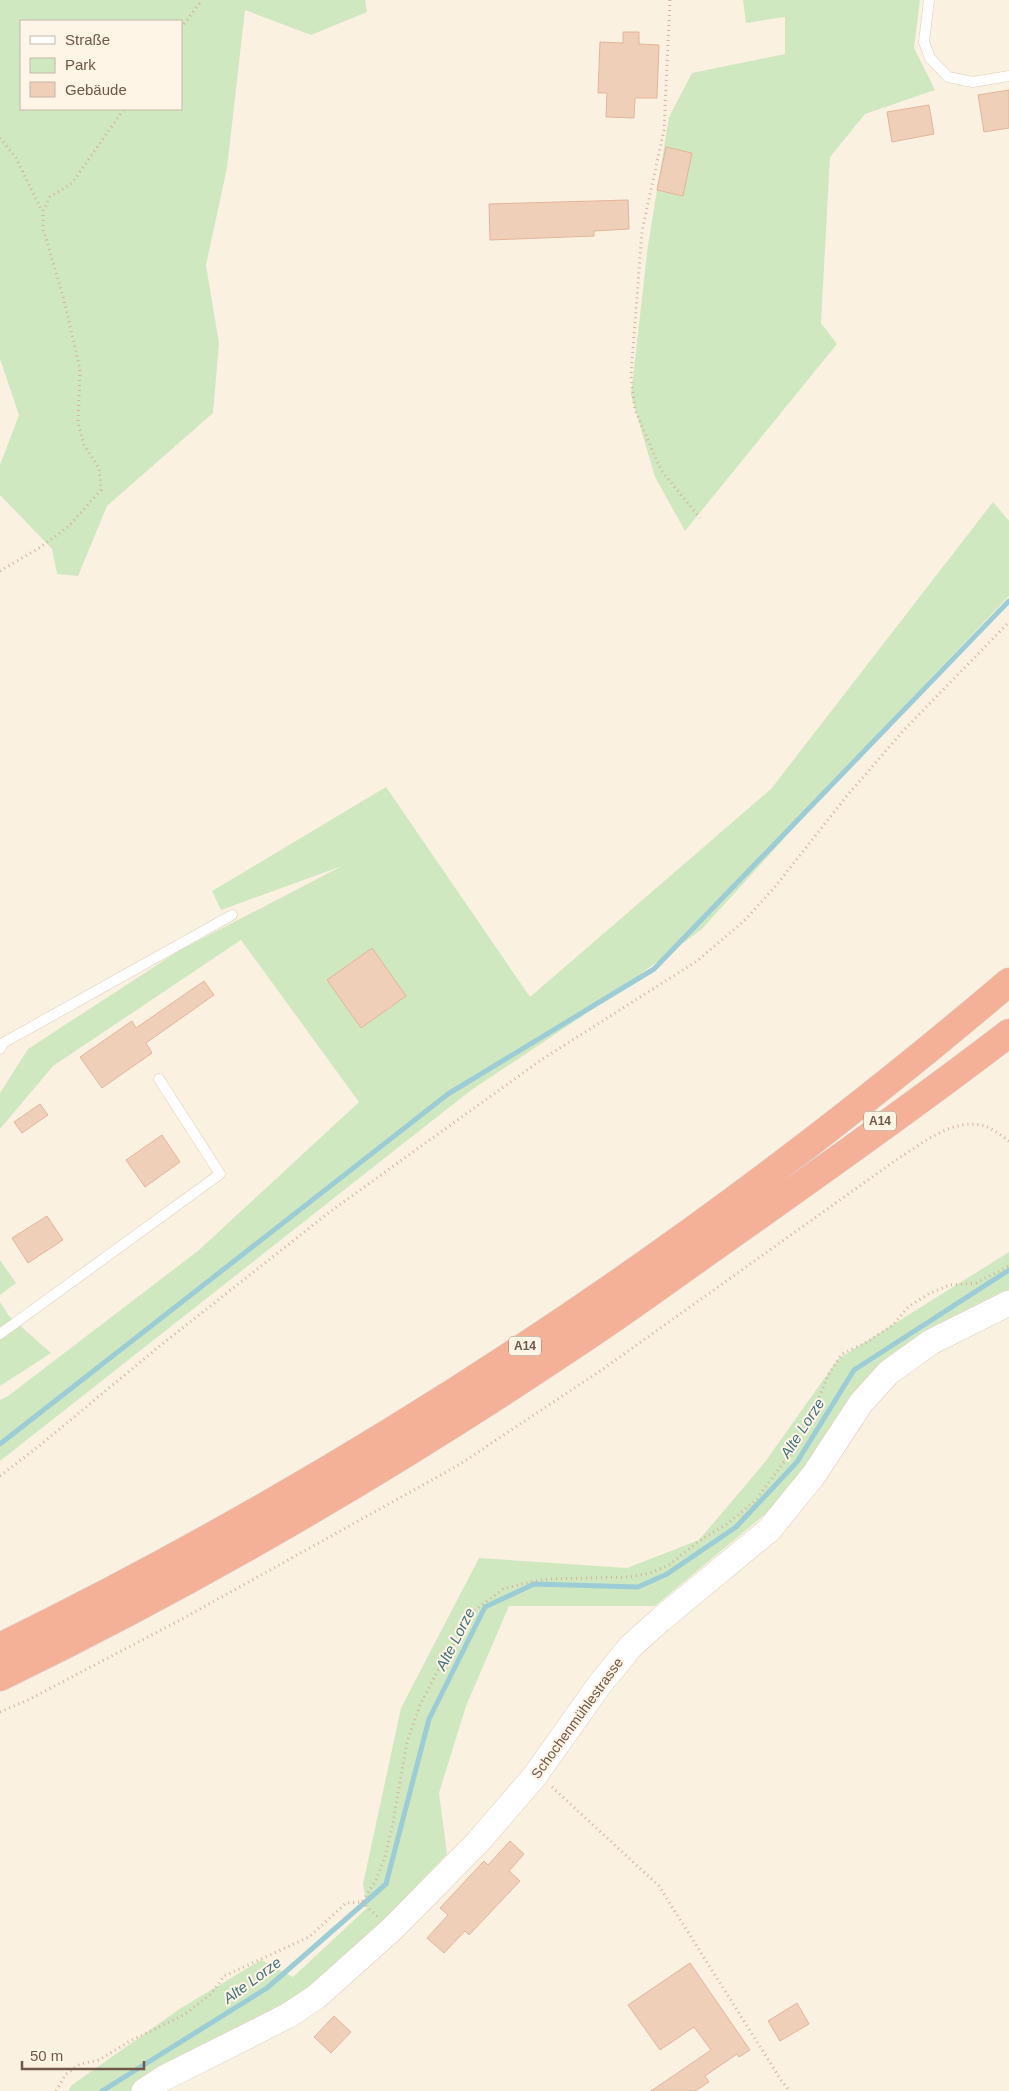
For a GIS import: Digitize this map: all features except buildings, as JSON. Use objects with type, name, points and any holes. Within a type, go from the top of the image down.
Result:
[{"type":"highway","name":"A14","points":[[0,1646],[88,1602],[237,1522],[381,1437],[527,1345],[644,1265],[810,1144],[914,1062],[1009,982]]},
{"type":"highway","name":"A14","points":[[0,1677],[131,1611],[229,1558],[408,1451],[586,1337],[749,1222],[909,1100],[1009,1017]]},
{"type":"highway","points":[[749,1222],[944,1083],[1009,1033]]},
{"type":"street","name":"Schochenmühlestrasse","points":[[144,2091],[164,2078],[289,2015],[316,1997],[391,1930],[464,1856],[534,1777],[614,1665],[660,1620],[769,1530],[813,1476],[860,1403],[888,1374],[931,1342],[1009,1303]]},
{"type":"lane","points":[[929,0],[924,42],[930,58],[948,77],[973,82],[1009,76]]},
{"type":"lane","points":[[0,1049],[3,1043],[232,915]]},
{"type":"lane","points":[[0,1334],[220,1174],[158,1079]]},
{"type":"path","points":[[182,27],[202,0]]},
{"type":"path","points":[[670,0],[664,130],[642,231],[631,376],[635,410],[661,470],[700,518]]},
{"type":"path","points":[[43,211],[50,197],[72,183],[123,110]]},
{"type":"path","points":[[0,138],[16,158],[43,211],[44,228],[64,300],[80,369],[78,423],[84,444],[99,468],[101,490],[68,527],[39,548],[0,571]]},
{"type":"path","points":[[0,1476],[160,1345],[331,1211],[541,1060],[697,961],[744,921],[774,888],[846,797],[903,731],[1009,622]]},
{"type":"path","points":[[0,1712],[28,1700],[182,1619],[457,1466],[602,1369],[896,1160],[946,1129],[970,1123],[987,1127],[1009,1141]]},
{"type":"path","points":[[362,1902],[376,1880],[385,1857],[407,1742],[420,1705],[437,1672],[475,1610],[503,1589],[525,1583],[549,1579],[630,1577],[650,1574],[669,1565],[699,1541],[727,1524],[755,1501],[793,1450],[815,1408],[828,1375],[842,1354],[867,1342],[893,1325],[908,1307],[930,1294],[950,1284],[976,1283],[1009,1266]]},
{"type":"path","points":[[534,1777],[550,1784],[659,1886],[781,2080],[790,2091]]},
{"type":"path","points":[[56,2091],[66,2074],[80,2064],[99,2060],[130,2041],[184,2015],[211,1994],[224,1976],[309,1937],[346,1903],[362,1902],[366,1906]]},
{"type":"green space","points":[[0,0],[365,0],[367,12],[311,35],[245,10],[227,168],[206,265],[219,343],[213,413],[107,506],[78,576],[57,574],[52,549],[0,495],[0,465],[19,415],[0,359]]},
{"type":"green space","points":[[743,0],[920,0],[914,48],[935,90],[865,114],[830,157],[821,323],[837,344],[685,531],[655,477],[631,395],[648,245],[669,117],[692,73],[785,54],[785,17],[746,23]]},
{"type":"green space","points":[[993,502],[1009,521],[1009,596],[909,701],[701,930],[581,1017],[470,1091],[0,1461],[0,1400],[8,1396],[199,1250],[359,1102],[241,940],[53,1066],[0,1129],[0,1093],[28,1049],[180,950],[342,866],[221,910],[212,891],[386,787],[530,997],[771,789]]},
{"type":"green space","points":[[1009,1252],[1009,1290],[906,1345],[806,1480],[655,1606],[509,1606],[466,1706],[439,1793],[447,1854],[333,1973],[209,2054],[136,2091],[68,2091],[72,2085],[181,2008],[261,1960],[293,1977],[367,1908],[363,1884],[401,1708],[479,1558],[627,1568],[699,1540],[765,1462],[838,1359]]},
{"type":"green space","points":[[0,1260],[16,1283],[0,1295]]},
{"type":"green space","points":[[0,1302],[9,1316],[51,1353],[0,1386]]},
{"type":"waterway","points":[[0,1444],[448,1094],[654,969],[1009,601]]},
{"type":"waterway","name":"Alte Lorze","points":[[102,2091],[267,1988],[386,1884],[429,1719],[485,1607],[534,1584],[638,1587],[667,1574],[736,1527],[797,1462],[854,1370],[1009,1270]]}]
